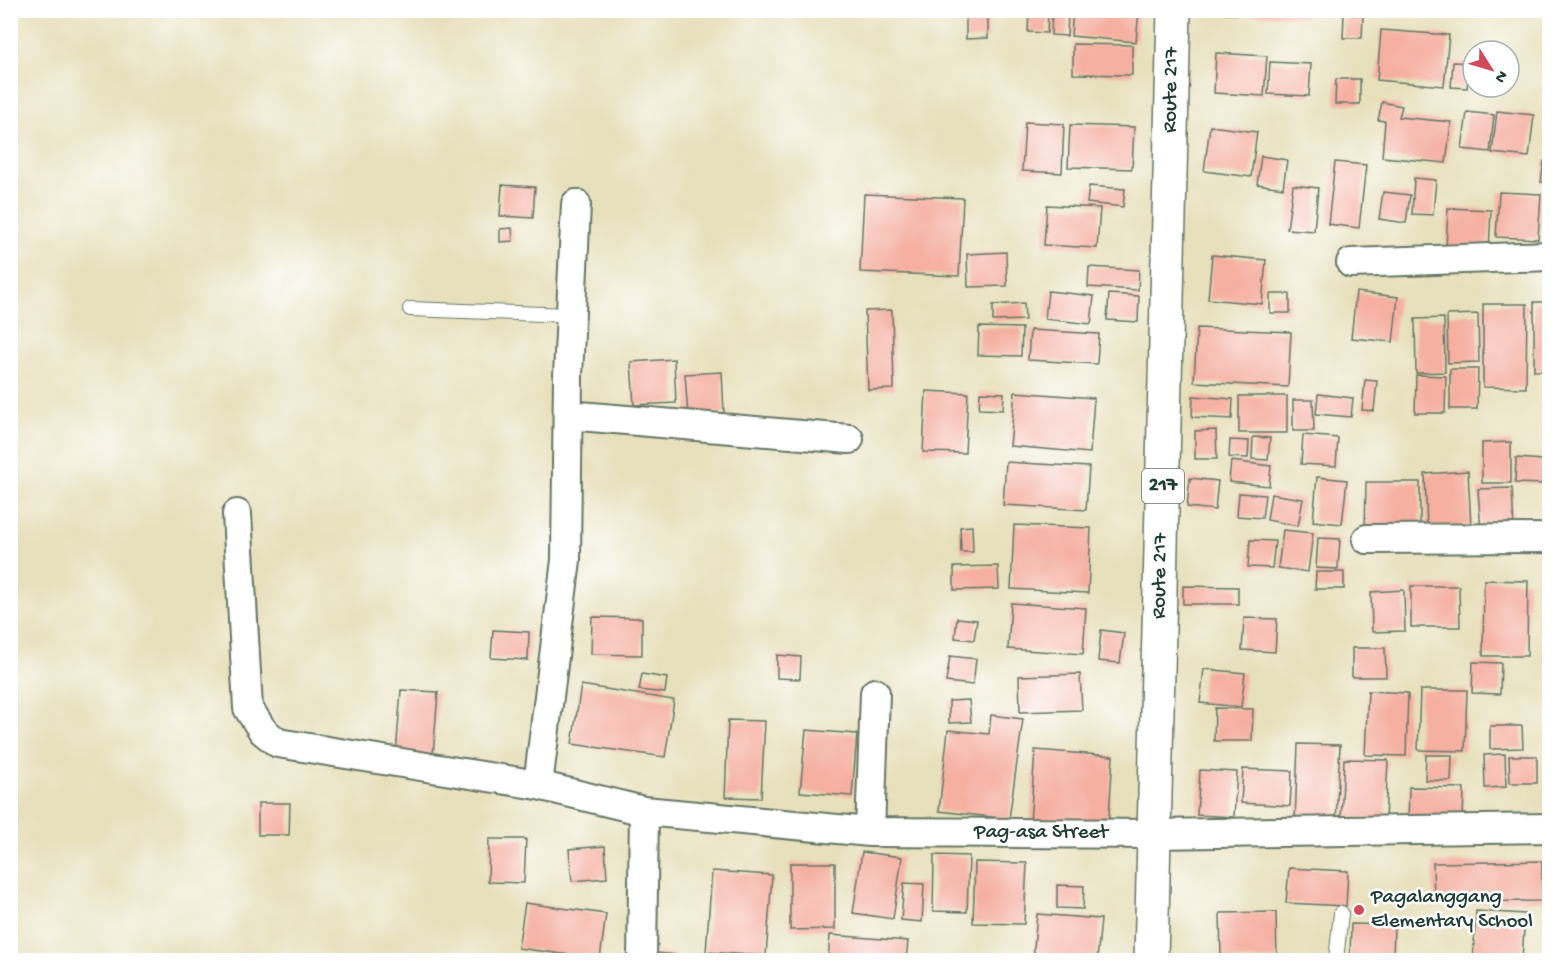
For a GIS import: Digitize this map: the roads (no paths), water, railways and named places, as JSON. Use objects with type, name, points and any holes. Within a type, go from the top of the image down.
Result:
[{"type":"main road","name":"Route 217","points":[[1150,960],[1155,834],[1174,10]]},
{"type":"street","points":[[538,785],[566,560],[568,415],[576,204]]},
{"type":"street","points":[[1351,263],[1550,256]]},
{"type":"street","points":[[568,415],[849,439]]},
{"type":"street","name":"Pag-asa Street","points":[[237,514],[248,708],[262,731],[278,743],[538,785],[645,811],[870,832],[1155,834],[1550,828]]},
{"type":"street","points":[[1367,539],[1550,538]]},
{"type":"street","points":[[870,832],[875,693]]},
{"type":"street","points":[[642,960],[645,811]]},
{"type":"lane","points":[[410,309],[571,315]]},
{"type":"lane","points":[[1336,960],[1341,913]]},
{"type":"place","name":"Pagalanggang Elementary School","points":[[1359,910]]}]
